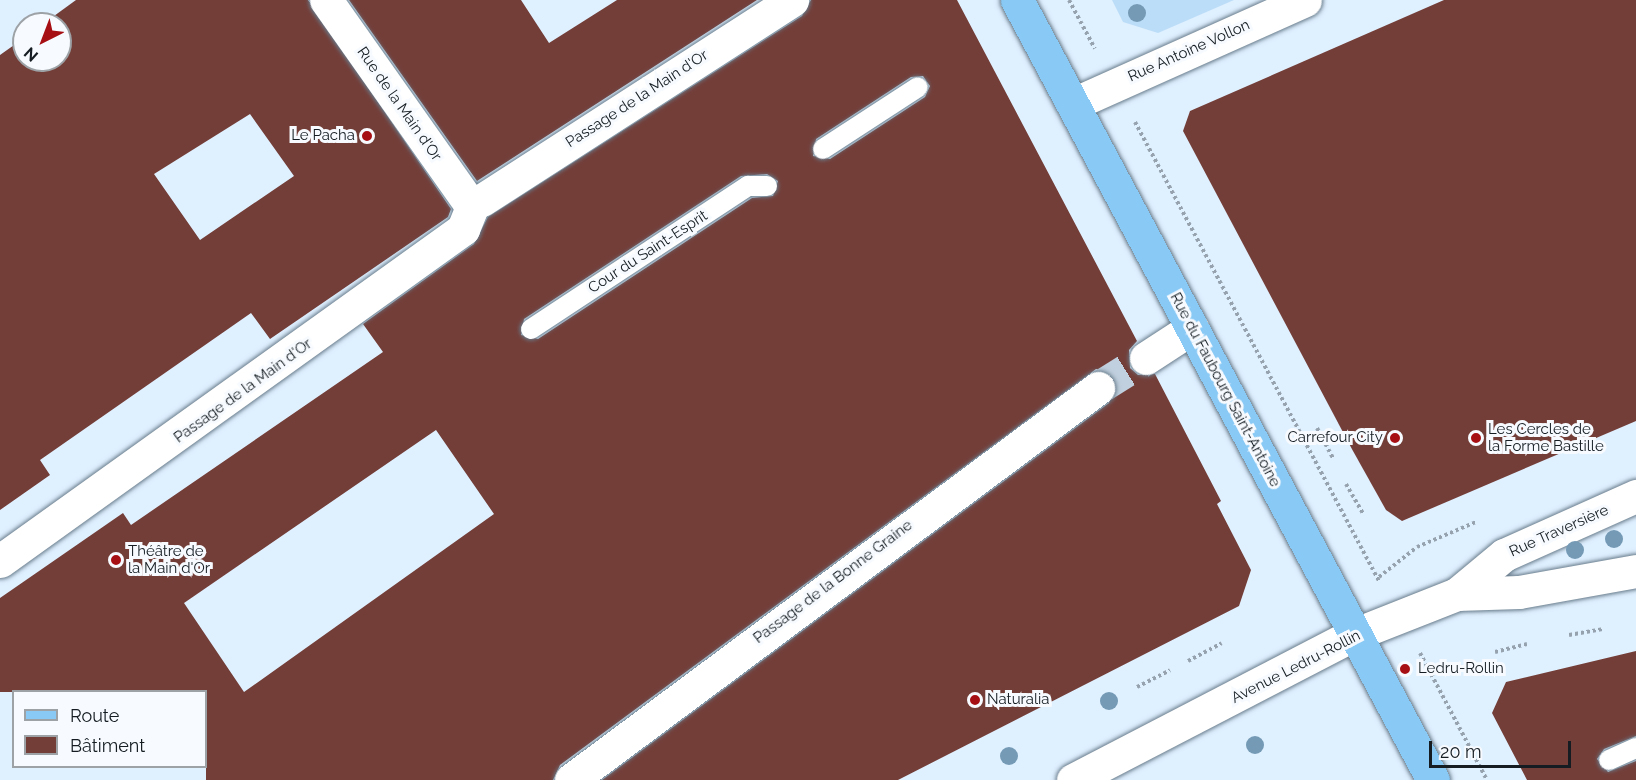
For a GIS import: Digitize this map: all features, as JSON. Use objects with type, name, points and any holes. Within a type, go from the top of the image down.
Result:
[{"type":"main road","name":"Rue du Faubourg Saint-Antoine","points":[[1017,0],[1353,635],[1433,780]]},
{"type":"street","name":"Rue de la Main d'Or","points":[[326,0],[477,204]]},
{"type":"street","name":"Passage de la Main d'Or","points":[[0,561],[447,244],[477,204],[792,0]]},
{"type":"street","name":"Rue Antoine Vollon","points":[[1073,104],[1305,0]]},
{"type":"street","points":[[1146,358],[1192,328]]},
{"type":"street","name":"Passage de la Bonne Graine","points":[[571,780],[1098,388]]},
{"type":"street","name":"Rue Traversière","points":[[1457,594],[1504,555],[1636,496]]},
{"type":"street","name":"Avenue Ledru-Rollin","points":[[1072,780],[1353,635],[1457,594],[1519,592],[1636,571]]},
{"type":"lane","points":[[824,149],[918,87]]},
{"type":"lane","name":"Cour du Saint-Esprit","points":[[531,329],[748,186],[767,186]]},
{"type":"lane","points":[[1609,760],[1636,748]]},
{"type":"path","points":[[1069,0],[1100,58]]},
{"type":"path","points":[[1136,123],[1351,530]]},
{"type":"path","points":[[1317,428],[1333,458]]},
{"type":"path","points":[[1346,484],[1363,514]]},
{"type":"path","points":[[1569,636],[1602,629]]},
{"type":"path","points":[[1188,661],[1222,643]]},
{"type":"path","points":[[1495,652],[1527,644]]},
{"type":"path","points":[[1425,664],[1487,780]]},
{"type":"path","points":[[1137,687],[1170,670]]},
{"type":"shaded area","points":[[1112,0],[1234,0],[1158,33],[1123,22]]},
{"type":"building","points":[[76,0],[308,0],[451,209],[448,217],[270,339],[251,313],[40,460],[50,475],[0,510],[0,55],[12,46],[12,72],[72,72],[72,12],[60,12]],"holes":[[[250,114],[294,176],[200,240],[154,174]]]},
{"type":"building","points":[[349,0],[521,0],[549,43],[617,0],[757,0],[477,181]]},
{"type":"building","points":[[811,0],[957,0],[1137,341],[1129,350],[1130,368],[1138,375],[1155,374],[1221,501],[1217,504],[1251,570],[1239,606],[898,780],[602,780],[1109,403],[1116,385],[1106,371],[1096,369],[560,765],[553,780],[206,780],[207,690],[12,690],[12,692],[0,692],[0,598],[123,513],[131,525],[383,352],[363,324],[474,244],[488,217],[802,16]],"holes":[[[923,76],[930,86],[925,97],[830,159],[813,156],[816,139],[911,77]],[[767,174],[778,181],[773,196],[752,198],[538,339],[521,335],[524,319],[741,176]],[[436,430],[494,514],[244,692],[184,603]]]},
{"type":"building","points":[[1444,0],[1636,0],[1636,421],[1402,521],[1386,510],[1183,131],[1190,111]]},
{"type":"building","points":[[1636,651],[1636,736],[1604,749],[1597,759],[1608,772],[1636,761],[1636,780],[1527,780],[1492,713],[1506,682]]},
{"type":"tunnel","points":[[1098,388],[1146,358]]},
{"type":"place","name":"Le Pacha","points":[[367,136]]},
{"type":"place","name":"Carrefour City","points":[[1395,438]]},
{"type":"place","name":"Les Cercles de la Forme Bastille","points":[[1476,438]]},
{"type":"place","name":"Théâtre de la Main d'Or","points":[[116,560]]},
{"type":"place","name":"Ledru-Rollin","points":[[1405,669]]},
{"type":"place","name":"Naturalia","points":[[975,700]]}]
